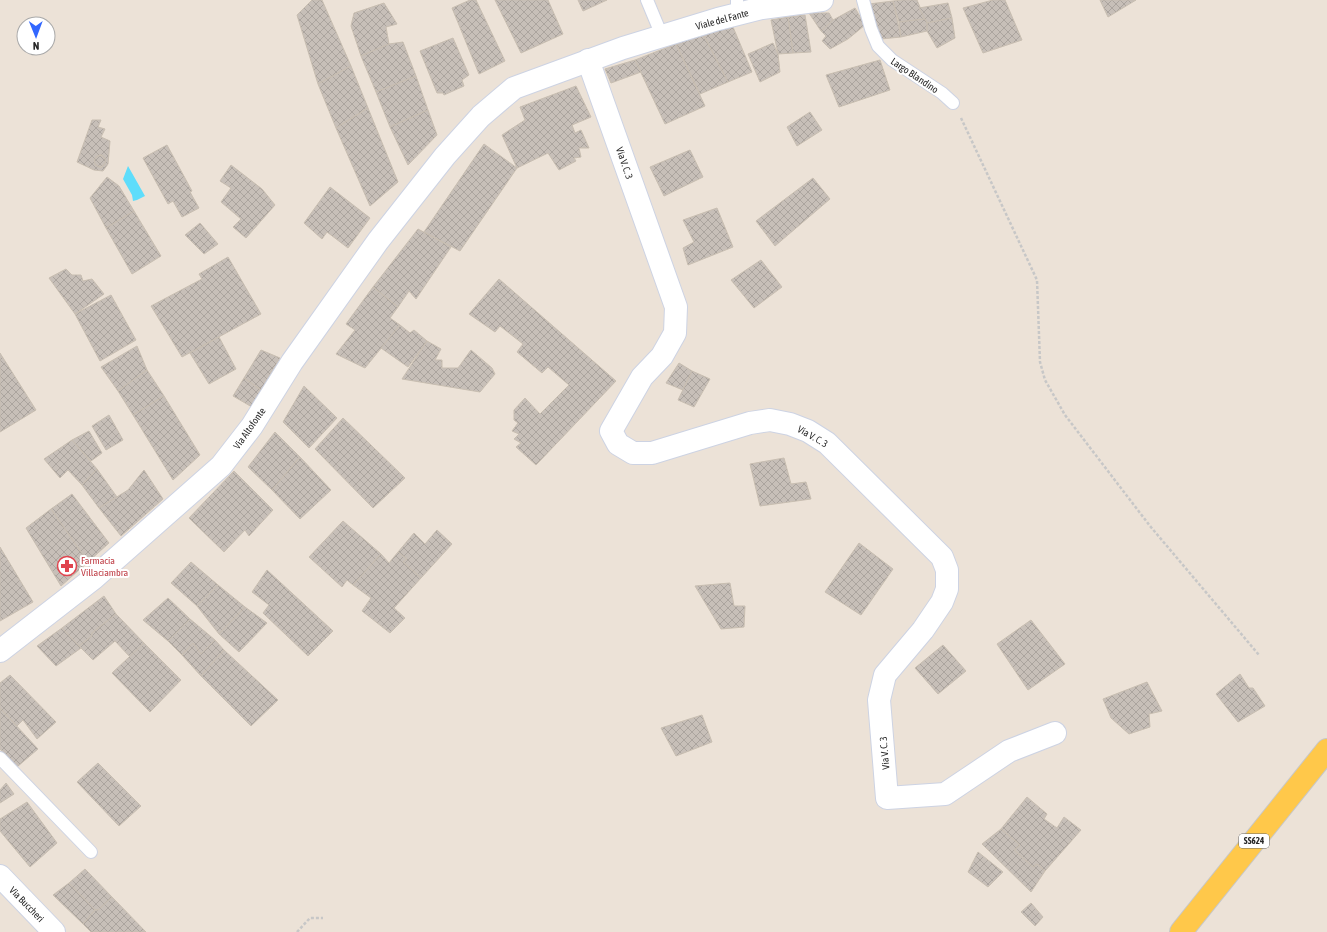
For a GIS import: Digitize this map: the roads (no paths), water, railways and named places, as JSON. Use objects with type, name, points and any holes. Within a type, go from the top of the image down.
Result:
[{"type":"main road","name":"SS624","points":[[1181,932],[1327,750]]},
{"type":"street","name":"Viale del Fante","points":[[588,60],[662,36],[737,7],[762,8],[822,0]]},
{"type":"street","name":"Via Altofonte","points":[[0,651],[94,578],[220,466],[252,426],[292,362],[378,242],[445,156],[481,116],[514,88],[588,60]]},
{"type":"street","name":"Via V. C. 3","points":[[588,60],[676,307],[675,333],[662,356],[642,377],[611,431],[618,444],[633,453],[652,453],[750,424],[770,420],[790,424],[808,431],[828,443],[942,557],[947,570],[946,589],[942,602],[923,630],[885,675],[879,700],[887,798],[945,794],[1009,751],[1055,733]]},
{"type":"street","name":"Via Buccheri","points":[[0,876],[54,932]]},
{"type":"lane","points":[[646,0],[662,36]]},
{"type":"lane","name":"Largo Blandino","points":[[863,0],[871,29],[878,46],[892,60],[942,93],[953,103]]},
{"type":"lane","points":[[0,758],[91,852]]},
{"type":"water","points":[[128,166],[145,196],[133,201],[132,195],[123,179]]},
{"type":"place","name":"Farmacia Villaciambra","points":[[67,566]]}]
